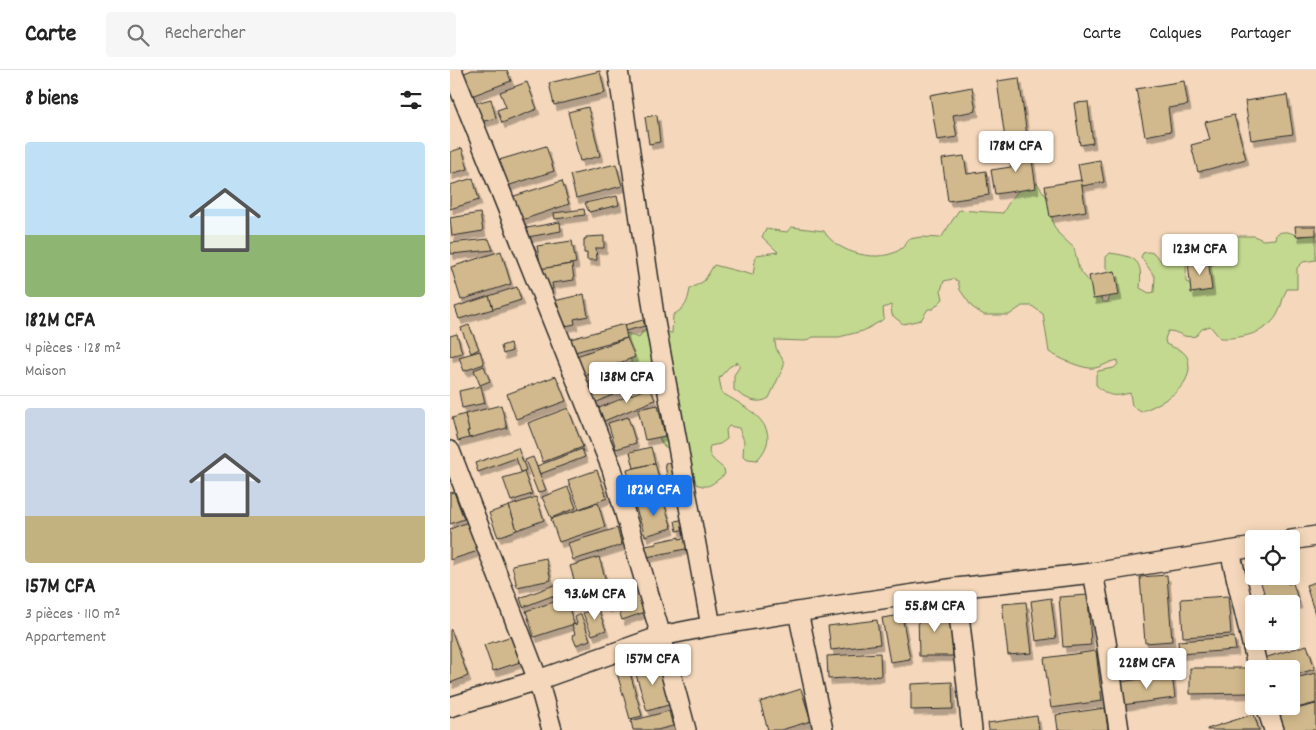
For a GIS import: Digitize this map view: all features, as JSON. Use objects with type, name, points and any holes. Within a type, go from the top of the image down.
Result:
[{"type":"street","points":[[452,70],[612,469],[661,636],[686,730]]},
{"type":"street","points":[[618,70],[655,322],[711,626]]},
{"type":"street","points":[[450,451],[538,680],[552,730]]},
{"type":"street","points":[[1300,539],[1316,536]]},
{"type":"street","points":[[450,707],[538,680],[661,636],[711,626],[956,588],[1093,574],[1245,548]]},
{"type":"street","points":[[1230,551],[1256,660]]},
{"type":"street","points":[[1093,574],[1106,641],[1119,730]]},
{"type":"street","points":[[956,588],[972,730]]},
{"type":"street","points":[[798,612],[822,730]]},
{"type":"street","points":[[1269,715],[1274,730]]},
{"type":"green space","points":[[1037,183],[1048,199],[1053,224],[1058,233],[1074,248],[1079,269],[1103,302],[1108,302],[1114,283],[1106,267],[1106,257],[1110,253],[1126,256],[1136,261],[1140,271],[1140,288],[1149,293],[1154,292],[1155,277],[1141,257],[1143,253],[1153,253],[1161,261],[1186,263],[1186,282],[1191,284],[1205,267],[1215,264],[1217,260],[1210,246],[1221,236],[1254,236],[1263,240],[1275,239],[1276,234],[1282,232],[1291,233],[1299,237],[1316,233],[1316,260],[1303,262],[1297,268],[1297,289],[1287,289],[1277,315],[1266,327],[1259,331],[1243,336],[1220,338],[1210,326],[1202,329],[1196,336],[1191,337],[1168,331],[1165,339],[1166,344],[1185,354],[1187,358],[1189,368],[1187,376],[1184,383],[1171,396],[1141,412],[1132,406],[1130,393],[1112,395],[1104,392],[1096,385],[1098,371],[1114,368],[1118,364],[1118,360],[1090,368],[1059,357],[1049,352],[1043,314],[1032,306],[1022,306],[1009,315],[984,315],[972,307],[960,290],[958,281],[953,279],[944,281],[941,290],[943,299],[933,309],[928,309],[921,320],[903,324],[892,315],[891,305],[883,308],[884,318],[881,321],[863,331],[839,337],[813,337],[805,341],[775,340],[776,349],[783,359],[784,366],[769,398],[755,401],[746,398],[734,390],[734,375],[740,366],[738,362],[729,367],[719,378],[722,393],[752,412],[766,429],[768,438],[765,449],[757,460],[748,459],[743,456],[744,441],[739,428],[729,426],[726,430],[727,439],[720,444],[710,446],[709,450],[715,462],[724,469],[725,474],[707,486],[687,480],[680,456],[664,446],[660,440],[658,423],[662,396],[654,379],[642,377],[631,372],[631,360],[621,343],[627,333],[639,338],[642,332],[652,324],[665,328],[672,333],[673,315],[685,305],[690,289],[704,281],[714,265],[753,275],[756,255],[778,252],[762,237],[766,229],[787,232],[791,227],[824,231],[830,239],[848,251],[871,256],[883,256],[902,248],[909,239],[921,237],[941,238],[959,210],[1003,213],[1020,189]]},
{"type":"building","points":[[472,70],[507,70],[511,81],[466,98],[457,76]]},
{"type":"building","points":[[600,71],[605,93],[554,105],[549,83]]},
{"type":"building","points":[[1019,78],[1028,143],[1006,146],[997,81]]},
{"type":"building","points":[[1184,81],[1188,105],[1168,108],[1171,131],[1145,136],[1136,89]]},
{"type":"building","points":[[527,82],[537,109],[502,123],[497,110],[506,107],[500,92]]},
{"type":"building","points":[[972,87],[976,111],[953,115],[957,137],[937,140],[930,95]]},
{"type":"building","points":[[1287,95],[1293,134],[1251,140],[1245,101]]},
{"type":"building","points":[[491,99],[496,118],[477,123],[472,104]]},
{"type":"building","points":[[1088,102],[1093,143],[1080,145],[1074,103]]},
{"type":"building","points":[[588,107],[600,156],[580,161],[568,112]]},
{"type":"building","points":[[657,115],[660,142],[649,144],[645,117]]},
{"type":"building","points":[[1234,115],[1246,159],[1198,172],[1191,145],[1210,140],[1205,122]]},
{"type":"building","points":[[546,146],[554,171],[507,186],[499,160]]},
{"type":"building","points":[[1030,146],[1036,188],[995,194],[991,170],[1011,167],[1008,149]]},
{"type":"building","points":[[462,148],[468,169],[450,174],[450,152]]},
{"type":"building","points":[[964,156],[967,174],[986,171],[989,195],[948,201],[942,159]]},
{"type":"building","points":[[1100,160],[1104,182],[1082,186],[1078,164]]},
{"type":"building","points":[[616,164],[622,186],[576,198],[570,175]]},
{"type":"building","points":[[473,178],[479,200],[450,209],[450,185]]},
{"type":"building","points":[[1081,180],[1086,211],[1050,217],[1045,186]]},
{"type":"building","points":[[562,181],[569,204],[519,221],[511,197]]},
{"type":"building","points":[[617,196],[619,205],[589,212],[585,203]]},
{"type":"building","points":[[584,209],[585,215],[555,219],[554,213]]},
{"type":"building","points":[[480,213],[483,231],[452,236],[450,218]]},
{"type":"building","points":[[560,222],[561,231],[528,237],[527,228]]},
{"type":"building","points":[[1295,226],[1316,226],[1316,235],[1296,236]]},
{"type":"building","points":[[604,236],[604,248],[596,248],[597,260],[587,260],[587,253],[584,253],[584,239],[586,237]]},
{"type":"building","points":[[489,239],[493,250],[451,254],[450,243]]},
{"type":"building","points":[[572,241],[576,263],[541,269],[537,246]]},
{"type":"building","points":[[501,251],[511,284],[461,300],[451,267]]},
{"type":"building","points":[[1208,258],[1212,290],[1191,293],[1188,261]]},
{"type":"building","points":[[572,264],[574,280],[552,283],[553,289],[547,290],[539,269]]},
{"type":"building","points":[[1115,271],[1119,295],[1093,299],[1089,276]]},
{"type":"building","points":[[517,287],[521,300],[493,309],[489,296]]},
{"type":"building","points":[[584,294],[588,316],[574,319],[575,324],[560,327],[554,301]]},
{"type":"building","points":[[489,296],[493,309],[459,319],[455,307]]},
{"type":"building","points":[[643,320],[645,326],[625,331],[624,325]]},
{"type":"building","points":[[624,324],[627,338],[571,353],[567,340]]},
{"type":"building","points":[[469,325],[479,349],[471,353],[461,328]]},
{"type":"building","points":[[457,334],[462,353],[450,356],[450,336]]},
{"type":"building","points":[[627,338],[635,357],[582,377],[574,357]]},
{"type":"building","points":[[510,343],[512,351],[503,354],[501,346]]},
{"type":"building","points":[[480,351],[484,364],[464,371],[459,357]]},
{"type":"building","points":[[484,366],[490,381],[480,385],[474,370]]},
{"type":"building","points":[[622,366],[632,386],[595,403],[585,384]]},
{"type":"building","points":[[556,376],[566,401],[516,419],[507,394]]},
{"type":"building","points":[[481,386],[485,403],[462,408],[459,391]]},
{"type":"building","points":[[650,387],[655,400],[604,421],[599,408]]},
{"type":"building","points":[[501,405],[507,428],[469,438],[465,414]]},
{"type":"building","points":[[658,405],[665,436],[645,440],[638,409]]},
{"type":"building","points":[[568,408],[583,447],[543,462],[528,423]]},
{"type":"building","points":[[465,414],[469,438],[458,441],[452,418]]},
{"type":"building","points":[[628,417],[636,443],[616,449],[608,423]]},
{"type":"building","points":[[651,447],[655,463],[634,468],[630,452]]},
{"type":"building","points":[[518,448],[526,470],[521,472],[516,458],[478,472],[475,463]]},
{"type":"building","points":[[582,449],[585,457],[540,474],[537,466]]},
{"type":"building","points":[[533,457],[546,490],[538,493],[525,460]]},
{"type":"building","points":[[675,462],[679,493],[667,495],[666,485],[668,484],[665,463]]},
{"type":"building","points":[[655,463],[663,493],[635,501],[627,470]]},
{"type":"building","points":[[597,470],[607,498],[579,509],[568,480]]},
{"type":"building","points":[[524,472],[532,494],[511,501],[503,478]]},
{"type":"building","points":[[568,487],[576,508],[551,518],[542,497]]},
{"type":"building","points":[[454,492],[464,519],[450,524],[450,493]]},
{"type":"building","points":[[536,497],[544,520],[517,530],[509,506]]},
{"type":"building","points":[[662,497],[672,528],[645,536],[635,506]]},
{"type":"building","points":[[598,503],[605,527],[559,542],[551,519]]},
{"type":"building","points":[[509,506],[517,530],[498,537],[489,513]]},
{"type":"building","points":[[685,519],[688,528],[677,531],[675,521]]},
{"type":"building","points":[[468,522],[478,551],[450,560],[450,529]]},
{"type":"building","points":[[617,528],[622,545],[573,560],[568,543]]},
{"type":"building","points":[[679,537],[679,539],[688,537],[690,548],[647,557],[645,546]]},
{"type":"building","points":[[599,557],[608,588],[579,596],[570,566]]},
{"type":"building","points":[[546,558],[551,580],[517,587],[512,565]]},
{"type":"building","points":[[1167,575],[1172,641],[1145,643],[1140,577]]},
{"type":"building","points":[[638,580],[648,611],[622,620],[612,588]]},
{"type":"building","points":[[562,582],[566,593],[523,607],[520,598]]},
{"type":"building","points":[[1316,582],[1316,614],[1315,614],[1306,585]]},
{"type":"building","points":[[1262,585],[1294,585],[1297,595],[1265,595]]},
{"type":"building","points":[[612,588],[617,604],[607,607],[604,599],[598,601],[595,594]]},
{"type":"building","points":[[1088,595],[1091,645],[1063,647],[1059,597]]},
{"type":"building","points":[[1228,596],[1231,634],[1183,637],[1181,599]]},
{"type":"building","points":[[566,598],[574,624],[534,637],[526,611]]},
{"type":"building","points":[[1051,598],[1056,638],[1036,641],[1031,601]]},
{"type":"building","points":[[1026,602],[1032,653],[1008,655],[1002,604]]},
{"type":"building","points":[[598,608],[606,630],[592,635],[583,613]]},
{"type":"building","points":[[950,608],[953,656],[919,656],[918,612]]},
{"type":"building","points":[[581,614],[590,640],[576,645],[572,635],[575,634],[572,625],[577,624],[575,617]]},
{"type":"building","points":[[902,615],[910,659],[890,662],[882,618]]},
{"type":"building","points":[[877,620],[880,644],[831,650],[828,626]]},
{"type":"building","points":[[450,630],[468,676],[450,683]]},
{"type":"building","points":[[512,636],[520,662],[493,671],[484,645]]},
{"type":"building","points":[[1234,637],[1236,650],[1179,654],[1178,641]]},
{"type":"building","points":[[1307,645],[1315,669],[1300,673],[1300,660],[1265,660],[1264,658],[1290,650],[1300,650],[1300,647]]},
{"type":"building","points":[[1096,651],[1102,701],[1051,708],[1044,658]]},
{"type":"building","points":[[880,653],[881,676],[828,679],[827,656]]},
{"type":"building","points":[[659,661],[672,704],[647,711],[634,668]]},
{"type":"building","points":[[1190,668],[1245,668],[1245,693],[1190,694]]},
{"type":"building","points":[[629,669],[642,716],[630,719],[617,673]]},
{"type":"building","points":[[1316,673],[1316,703],[1300,707],[1300,677]]},
{"type":"building","points":[[1172,675],[1175,698],[1122,705],[1119,682]]},
{"type":"building","points":[[952,682],[953,709],[911,710],[911,684]]},
{"type":"building","points":[[801,689],[811,721],[781,730],[768,730],[760,702]]},
{"type":"building","points":[[1316,704],[1316,730],[1277,730],[1274,719],[1281,717],[1280,715],[1300,715],[1300,708]]},
{"type":"building","points":[[1105,708],[1108,730],[1058,730],[1056,715]]},
{"type":"building","points":[[669,711],[673,726],[657,730],[633,730],[631,721]]},
{"type":"building","points":[[1254,715],[1259,730],[1207,730]]},
{"type":"building","points":[[1037,716],[1039,730],[989,730],[988,723]]}]
